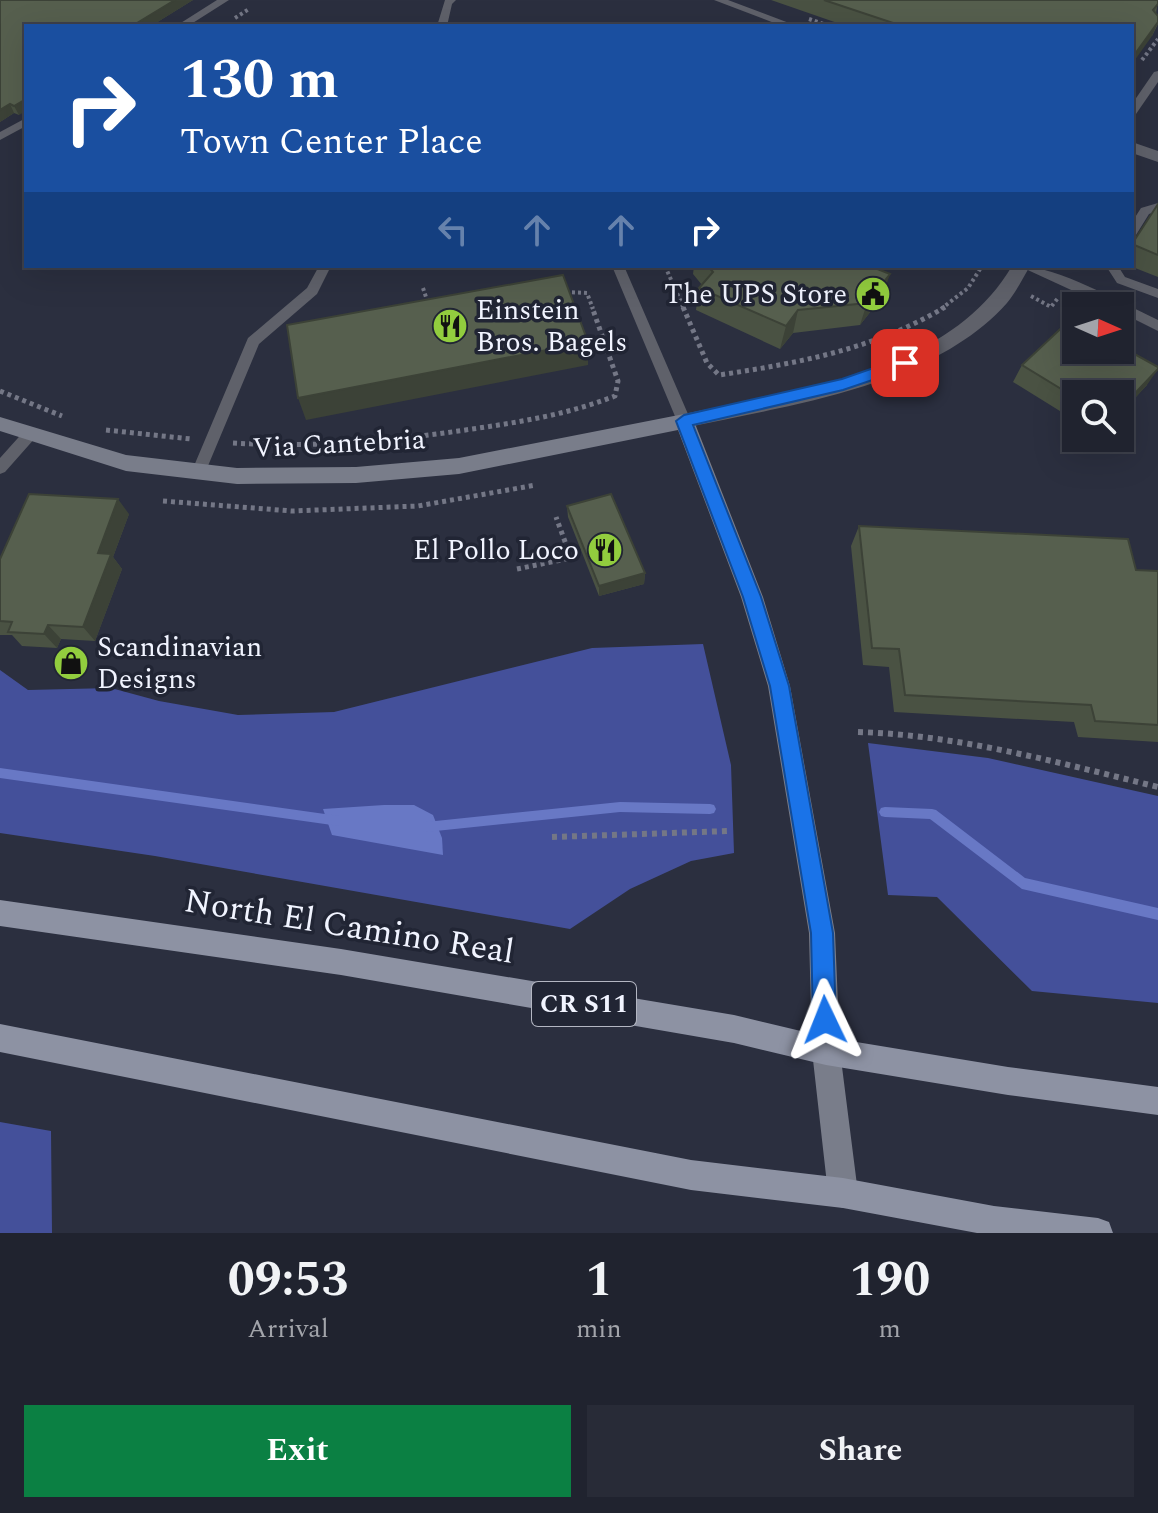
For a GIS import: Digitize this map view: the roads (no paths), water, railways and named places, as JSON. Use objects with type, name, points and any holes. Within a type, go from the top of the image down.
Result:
[{"type":"main road","name":"Via Cantebria","points":[[0,424],[126,463],[237,476],[356,475],[459,466],[684,421]]},
{"type":"main road","points":[[684,421],[752,597],[779,686],[822,933],[826,1051],[843,1193]]},
{"type":"main road","name":"North El Camino Real","points":[[0,913],[370,967],[734,1029],[826,1051],[1008,1081],[1158,1101]]},
{"type":"main road","points":[[0,1038],[691,1175],[843,1193],[994,1221],[1098,1233]]},
{"type":"street","points":[[1134,148],[1158,157]]},
{"type":"street","points":[[684,421],[843,384],[905,363],[955,339],[1001,298],[1022,268]]},
{"type":"lane","points":[[184,24],[224,0]]},
{"type":"lane","points":[[442,24],[447,3],[451,0]]},
{"type":"lane","points":[[719,0],[786,24]]},
{"type":"lane","points":[[1134,109],[1158,74]]},
{"type":"lane","points":[[0,137],[24,122]]},
{"type":"lane","points":[[1134,229],[1145,211],[1158,207]]},
{"type":"lane","points":[[198,473],[253,341],[312,291],[324,268]]},
{"type":"lane","points":[[619,268],[684,421]]},
{"type":"lane","points":[[1028,268],[1085,292]]},
{"type":"lane","points":[[1113,268],[1121,280],[1158,294]]},
{"type":"lane","points":[[1134,314],[1158,326]]},
{"type":"lane","points":[[0,468],[31,433]]},
{"type":"waterway","points":[[0,773],[339,821]]},
{"type":"waterway","points":[[426,827],[620,807],[710,809]]},
{"type":"waterway","points":[[885,812],[932,814],[1022,883],[1158,914]]},
{"type":"place","name":"The UPS Store","points":[[873,294]]},
{"type":"place","name":"Einstein Bros. Bagels","points":[[450,326]]},
{"type":"place","name":"El Pollo Loco","points":[[605,550]]},
{"type":"place","name":"Scandinavian Designs","points":[[71,663]]}]
